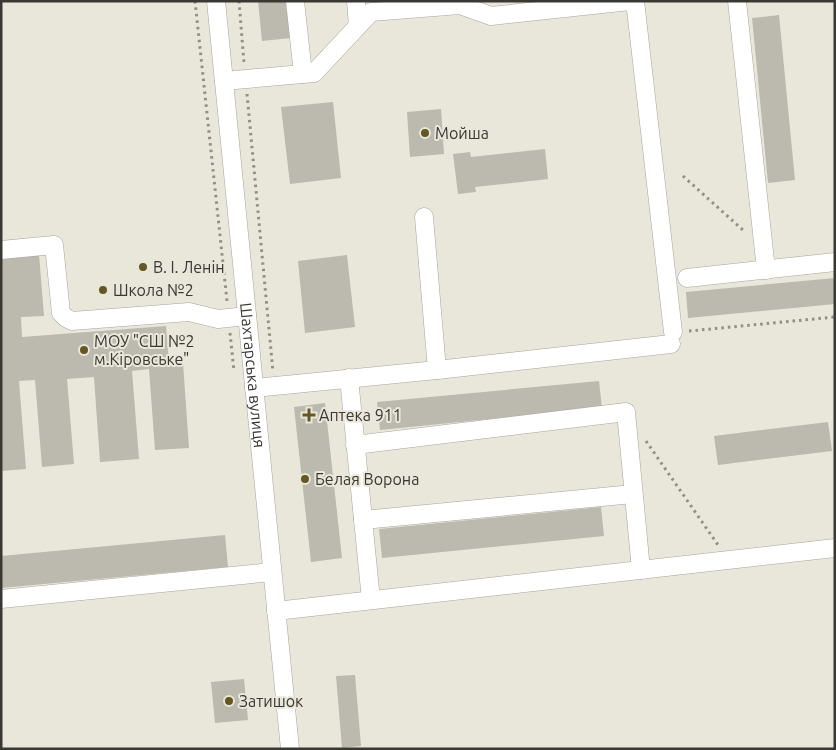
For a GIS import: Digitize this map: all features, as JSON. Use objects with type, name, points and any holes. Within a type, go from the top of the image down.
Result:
[{"type":"street","name":"Шахтарська вулиця","points":[[216,1],[290,749]]},
{"type":"street","points":[[295,1],[303,74]]},
{"type":"street","points":[[356,1],[358,26]]},
{"type":"street","points":[[224,81],[314,73],[371,12],[460,5],[491,16],[630,1]]},
{"type":"street","points":[[254,388],[437,370],[672,338],[635,1]]},
{"type":"street","points":[[737,1],[766,270]]},
{"type":"street","points":[[424,217],[437,370]]},
{"type":"street","points":[[1,250],[54,245],[61,313],[72,321],[189,312],[218,319],[247,316]]},
{"type":"street","points":[[686,278],[835,262]]},
{"type":"street","points":[[348,378],[371,600]]},
{"type":"street","points":[[355,445],[626,412],[641,570]]},
{"type":"street","points":[[363,520],[633,494]]},
{"type":"street","points":[[276,611],[835,548]]},
{"type":"street","points":[[1,599],[272,572]]},
{"type":"path","points":[[239,1],[274,386]]},
{"type":"path","points":[[683,176],[764,248]]},
{"type":"path","points":[[672,338],[835,318]]},
{"type":"path","points":[[643,437],[729,560]]},
{"type":"building","points":[[258,1],[287,1],[291,38],[262,41]]},
{"type":"building","points":[[779,15],[795,180],[768,183],[752,18]]},
{"type":"building","points":[[333,102],[341,178],[290,184],[281,107]]},
{"type":"building","name":"Мойша","points":[[441,109],[444,154],[410,157],[407,112]]},
{"type":"building","points":[[545,149],[548,179],[475,187],[476,192],[458,194],[453,154],[470,152],[471,157]]},
{"type":"building","name":"МОУ \"СШ №2 м.Кіровське\"","points":[[39,254],[44,316],[21,317],[22,337],[166,326],[169,364],[183,363],[189,448],[155,450],[149,369],[132,371],[139,459],[100,462],[94,377],[67,379],[74,464],[42,467],[35,380],[19,381],[26,469],[1,471],[1,257]]},
{"type":"building","points":[[347,255],[355,327],[305,333],[298,261]]},
{"type":"building","points":[[835,278],[835,304],[688,318],[686,292]]},
{"type":"building","points":[[599,381],[602,408],[380,430],[377,402]]},
{"type":"building","points":[[325,403],[342,558],[311,562],[294,407]]},
{"type":"building","points":[[828,422],[832,451],[718,465],[714,436]]},
{"type":"building","points":[[601,507],[604,536],[382,558],[379,529]]},
{"type":"building","points":[[225,535],[228,567],[1,588],[1,556]]},
{"type":"building","points":[[355,675],[361,746],[342,748],[336,676]]},
{"type":"building","name":"Затишок","points":[[244,679],[248,720],[215,723],[211,682]]},
{"type":"place","name":"Мойша","points":[[425,133]]},
{"type":"place","name":"В. І. Ленін","points":[[143,267]]},
{"type":"place","name":"Школа №2","points":[[103,290]]},
{"type":"place","name":"МОУ \"СШ №2 м.Кіровське\"","points":[[84,350]]},
{"type":"place","name":"Аптека 911","points":[[309,415]]},
{"type":"place","name":"Белая Ворона","points":[[305,479]]},
{"type":"place","name":"Затишок","points":[[229,701]]}]
